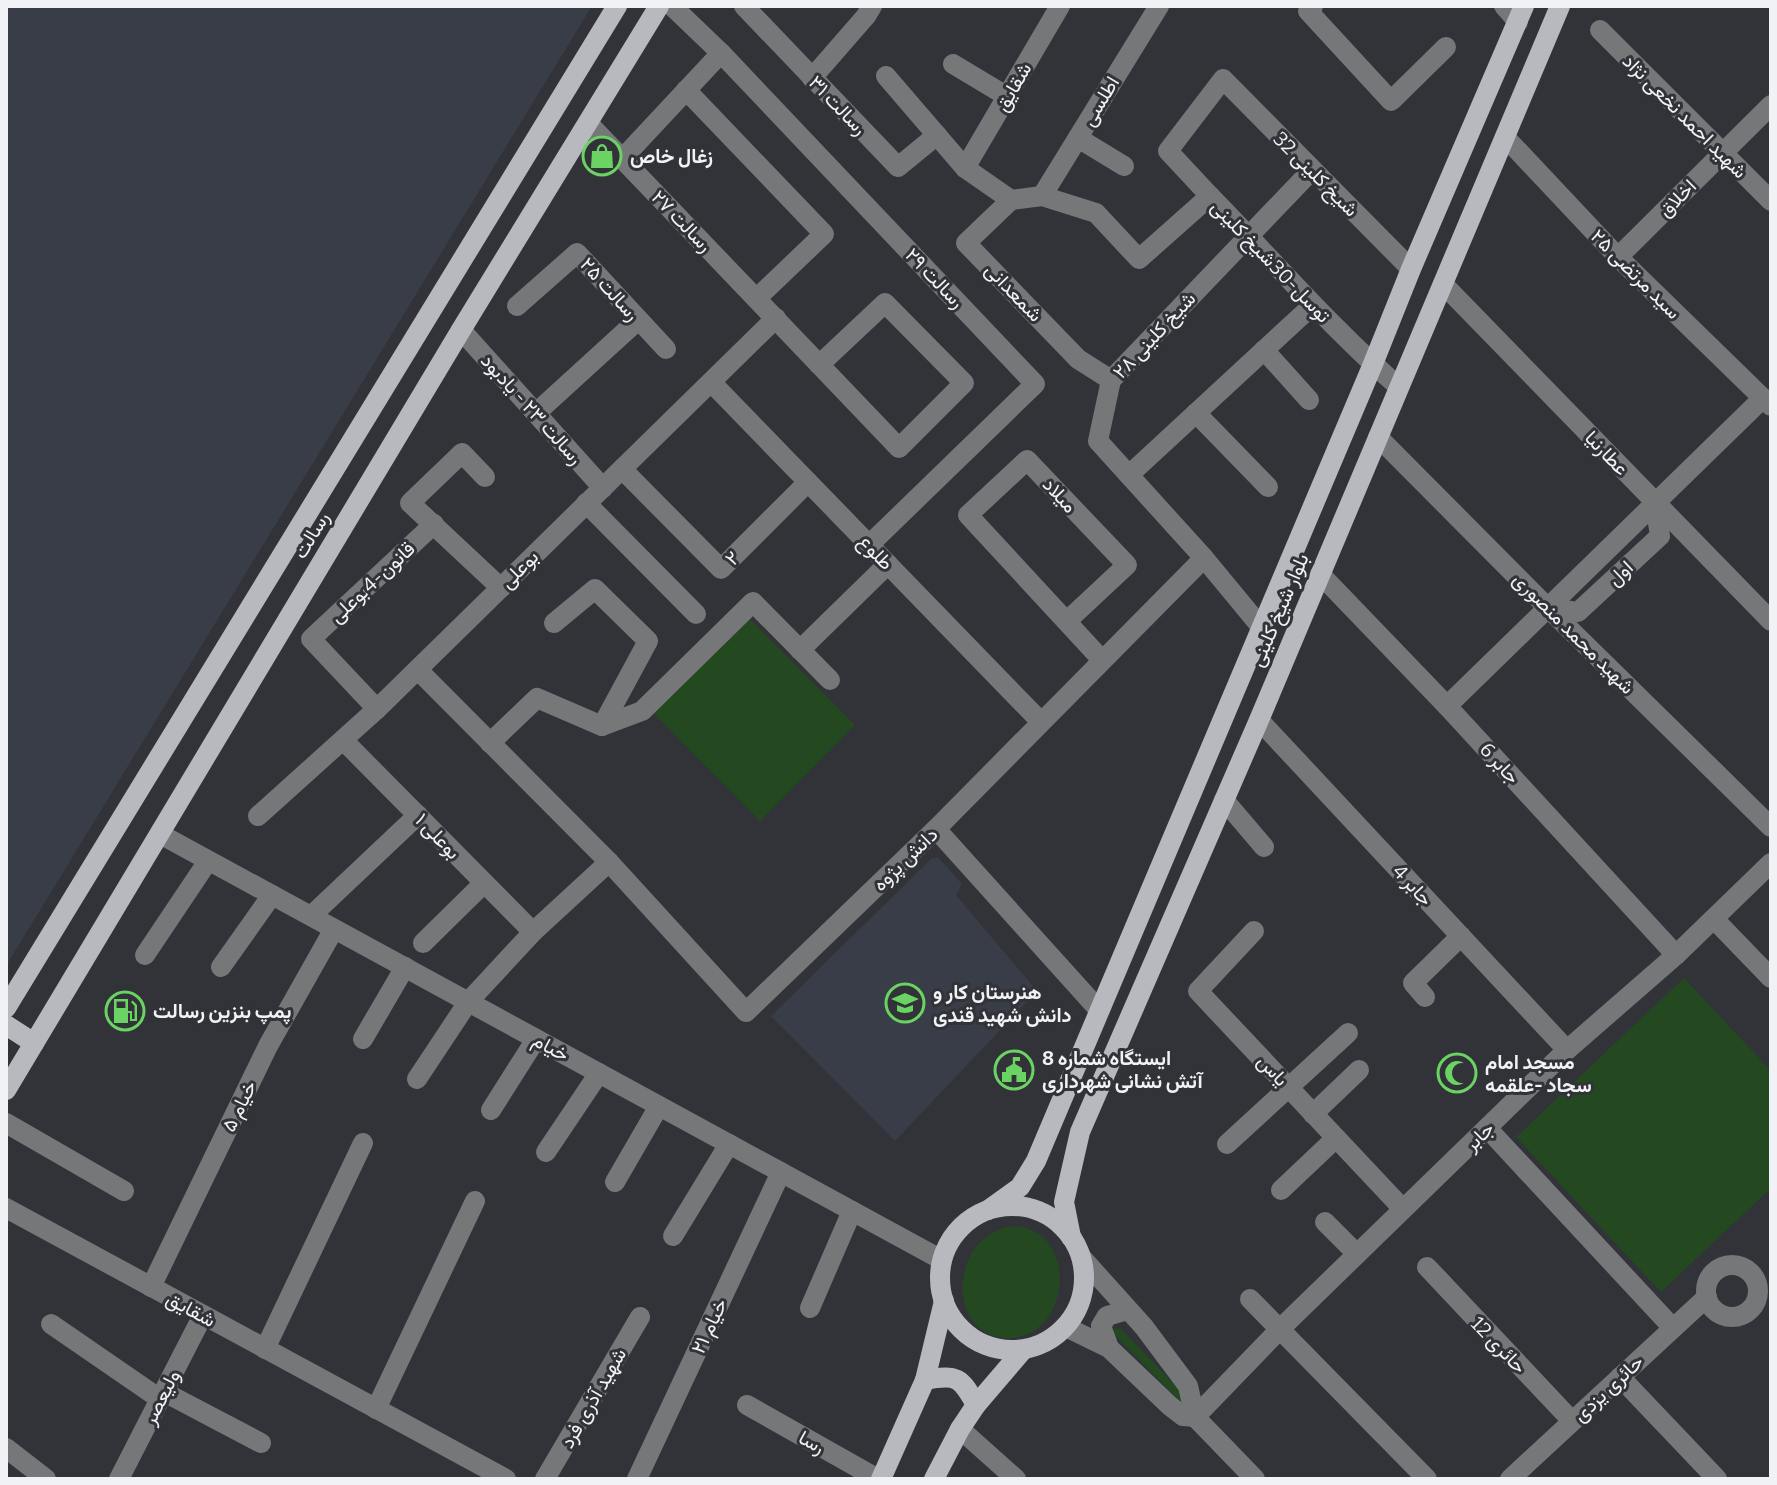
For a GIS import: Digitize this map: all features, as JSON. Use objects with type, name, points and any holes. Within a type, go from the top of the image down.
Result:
[{"type":"main road","name":"رسالت","points":[[6,1008],[617,6]]},
{"type":"main road","name":"رسالت","points":[[6,1090],[461,330],[659,6]]},
{"type":"main road","name":"بلوار شیخ کلینی","points":[[1071,1237],[1064,1202],[1080,1132],[1259,720],[1560,6]]},
{"type":"main road","name":"بلوار شیخ کلینی","points":[[988,1210],[1020,1187],[1036,1161],[1373,364],[1515,11]]},
{"type":"main road","points":[[431,311],[461,330]]},
{"type":"main road","points":[[1099,1010],[1125,1028]]},
{"type":"main road","points":[[6,1025],[34,1043]]},
{"type":"main road","points":[[1011,1206],[1034,1209],[1055,1220],[1071,1237],[1082,1258],[1085,1283],[1079,1306],[1066,1327],[1047,1342],[1023,1350],[997,1349],[972,1339],[953,1320],[944,1301],[940,1281],[942,1260],[952,1238],[968,1221],[988,1210],[1011,1206]]},
{"type":"main road","points":[[879,1479],[925,1380],[944,1301]]},
{"type":"main road","points":[[934,1479],[976,1405],[1023,1350]]},
{"type":"main road","points":[[925,1380],[948,1375],[966,1385],[976,1405]]},
{"type":"street","name":"رسالت ۲۹","points":[[672,6],[721,53],[1035,384],[869,545]]},
{"type":"street","name":"رسالت ۳۱","points":[[744,6],[898,167],[937,135]]},
{"type":"street","points":[[812,78],[872,6]]},
{"type":"street","name":"شقایق","points":[[965,168],[1060,6]]},
{"type":"street","name":"اطلسی","points":[[1042,196],[1159,6]]},
{"type":"street","points":[[1308,8],[1391,101],[1446,47]]},
{"type":"street","name":"شهید احمد نخعی نژاد","points":[[1600,30],[1771,201]]},
{"type":"street","points":[[622,159],[721,53]]},
{"type":"street","points":[[953,64],[1008,97]]},
{"type":"street","points":[[886,76],[965,168],[1011,200]]},
{"type":"street","name":"شیخ کلینی 32","points":[[1210,196],[1168,151],[1223,79],[1411,269]]},
{"type":"street","points":[[686,90],[824,234],[757,298]]},
{"type":"street","name":"اخلاق","points":[[1618,257],[1771,105]]},
{"type":"street","name":"رسالت ۲۷","points":[[588,123],[757,298],[819,365],[899,448],[964,383],[885,303],[819,365]]},
{"type":"street","name":"۲۵ سید مرتضی","points":[[1505,137],[1618,257],[1767,402]]},
{"type":"street","points":[[1078,138],[1124,166]]},
{"type":"street","name":"شیخ کلینی ۲۸","points":[[1261,627],[1204,558],[1098,441],[1111,380],[1312,170]]},
{"type":"street","name":"توسل-30شیخ کلینی","points":[[1011,200],[1042,196],[1096,213],[1139,259],[1210,196],[1313,305],[1399,387]]},
{"type":"street","name":"شمعدانی","points":[[1011,200],[966,243],[1078,359],[1111,380]]},
{"type":"street","name":"رسالت ۲۵","points":[[517,306],[577,253],[666,349]]},
{"type":"street","name":"عطارنیا","points":[[1443,284],[1771,621]]},
{"type":"street","points":[[1129,475],[1313,305]]},
{"type":"street","name":"بوعلی","points":[[258,816],[418,670],[776,318]]},
{"type":"street","points":[[536,413],[638,320]]},
{"type":"street","name":"رسالت ۲۳ - یادبود","points":[[461,330],[603,488]]},
{"type":"street","points":[[1264,350],[1309,400]]},
{"type":"street","name":"طلوع","points":[[711,382],[1041,722]]},
{"type":"street","name":"اول","points":[[1447,706],[1655,503],[1767,402]]},
{"type":"street","points":[[1196,413],[1268,487]]},
{"type":"street","name":"شهید محمد منصوری","points":[[1378,437],[1771,827]]},
{"type":"street","points":[[485,477],[462,453],[410,503],[501,588]]},
{"type":"street","name":"میلاد","points":[[1067,621],[1127,565],[1027,460],[968,515],[1102,660]]},
{"type":"street","name":"۲","points":[[622,469],[721,569],[808,482]]},
{"type":"street","points":[[586,503],[696,614]]},
{"type":"street","name":"قانون-4بوعلی","points":[[377,709],[311,639],[434,524]]},
{"type":"street","name":"دانش پژوه","points":[[609,862],[746,1012],[936,829],[1204,558]]},
{"type":"street","points":[[800,650],[888,564]]},
{"type":"street","name":"جابر 6","points":[[1320,574],[1447,706],[1676,955]]},
{"type":"street","points":[[554,623],[595,589],[648,641],[602,726]]},
{"type":"street","points":[[490,743],[537,698],[602,726],[642,711],[753,602],[830,680]]},
{"type":"street","points":[[417,1079],[468,1002],[533,932],[609,862],[418,670]]},
{"type":"street","name":"جابر 4","points":[[1259,720],[1567,1050]]},
{"type":"street","name":"۱ بوعلی","points":[[343,740],[533,932]]},
{"type":"street","points":[[1224,800],[1264,847]]},
{"type":"street","points":[[311,916],[418,815]]},
{"type":"street","points":[[936,829],[1099,1010]]},
{"type":"street","name":"خیام","points":[[160,834],[942,1260]]},
{"type":"street","points":[[145,955],[208,861]]},
{"type":"street","name":"جابر","points":[[1195,1417],[1280,1329],[1567,1050],[1768,871]]},
{"type":"street","points":[[423,943],[484,883]]},
{"type":"street","points":[[221,967],[272,895]]},
{"type":"street","points":[[1714,919],[1771,978]]},
{"type":"street","name":"خیام ۵","points":[[151,1287],[268,1046],[334,929]]},
{"type":"street","name":"یاس","points":[[1254,931],[1198,991],[1403,1209]]},
{"type":"street","points":[[1425,997],[1413,983],[1461,936]]},
{"type":"street","points":[[363,1039],[405,967]]},
{"type":"street","points":[[1227,1144],[1348,1033]]},
{"type":"street","points":[[491,1110],[536,1039]]},
{"type":"street","points":[[1313,1114],[1359,1070]]},
{"type":"street","points":[[546,1152],[599,1073]]},
{"type":"street","points":[[615,1182],[659,1106]]},
{"type":"street","points":[[6,1123],[124,1191]]},
{"type":"street","points":[[1487,1128],[1672,1327]]},
{"type":"street","points":[[1281,1190],[1336,1138]]},
{"type":"street","points":[[265,1349],[363,1143]]},
{"type":"street","points":[[673,1236],[729,1144]]},
{"type":"street","name":"خیام ۲۱","points":[[637,1479],[781,1172]]},
{"type":"street","points":[[376,1409],[475,1201]]},
{"type":"street","name":"شقایق","points":[[6,1208],[506,1479]]},
{"type":"street","points":[[810,1308],[852,1211]]},
{"type":"street","points":[[1325,1222],[1357,1254]]},
{"type":"street","points":[[1082,1258],[1144,1327],[1188,1386],[1195,1417],[1255,1479]]},
{"type":"street","points":[[1729,1265],[1738,1266],[1752,1275],[1764,1297],[1757,1299],[1753,1307],[1739,1316],[1731,1317],[1710,1305],[1707,1297],[1709,1280],[1714,1273],[1729,1265]]},
{"type":"street","name":"حائری 12","points":[[1427,1267],[1572,1421]]},
{"type":"street","name":"حائری یزدی","points":[[1512,1479],[1707,1297]]},
{"type":"street","points":[[1250,1299],[1427,1479]]},
{"type":"street","points":[[1109,1348],[1101,1326],[1107,1316],[1128,1310]]},
{"type":"street","name":"ولیعصر","points":[[119,1479],[203,1315]]},
{"type":"street","name":"شهید آذری فرد","points":[[545,1479],[640,1317]]},
{"type":"street","points":[[51,1324],[162,1396],[261,1443]]},
{"type":"street","points":[[1066,1327],[1109,1348],[1170,1406],[1183,1416],[1195,1417]]},
{"type":"street","points":[[1620,1377],[1717,1479]]},
{"type":"street","name":"رسا","points":[[747,1405],[879,1479]]},
{"type":"street","points":[[960,1429],[1016,1479]]},
{"type":"street","points":[[6,1448],[46,1479]]},
{"type":"shaded area","points":[[6,6],[592,6],[6,966]]},
{"type":"shaded area","name":"هنرستان کار و دانش شهید قندی","points":[[938,857],[962,884],[956,895],[1037,991],[895,1141],[771,1016],[931,859]]},
{"type":"green space","points":[[748,617],[855,725],[760,821],[652,712]]},
{"type":"green space","points":[[1684,978],[1771,1071],[1771,1188],[1661,1292],[1516,1137]]},
{"type":"green space","points":[[1010,1226],[1033,1231],[1049,1244],[1058,1262],[1060,1283],[1055,1304],[1045,1322],[1028,1334],[1006,1338],[987,1333],[974,1322],[965,1306],[963,1287],[966,1268],[974,1250],[989,1235]]},
{"type":"green space","points":[[1114,1328],[1122,1330],[1191,1402],[1184,1405],[1113,1333]]},
{"type":"place","name":"زغال خاص","points":[[602,156]]},
{"type":"place","name":"هنرستان کار و دانش شهید قندی","points":[[905,1003]]},
{"type":"place","name":"پمپ بنزین رسالت","points":[[125,1011]]},
{"type":"place","name":"ایستگاه شماره 8 آتش نشانی شهرداری","points":[[1014,1070]]},
{"type":"place","name":"مسجد امام سجاد -علقمه","points":[[1457,1073]]}]
